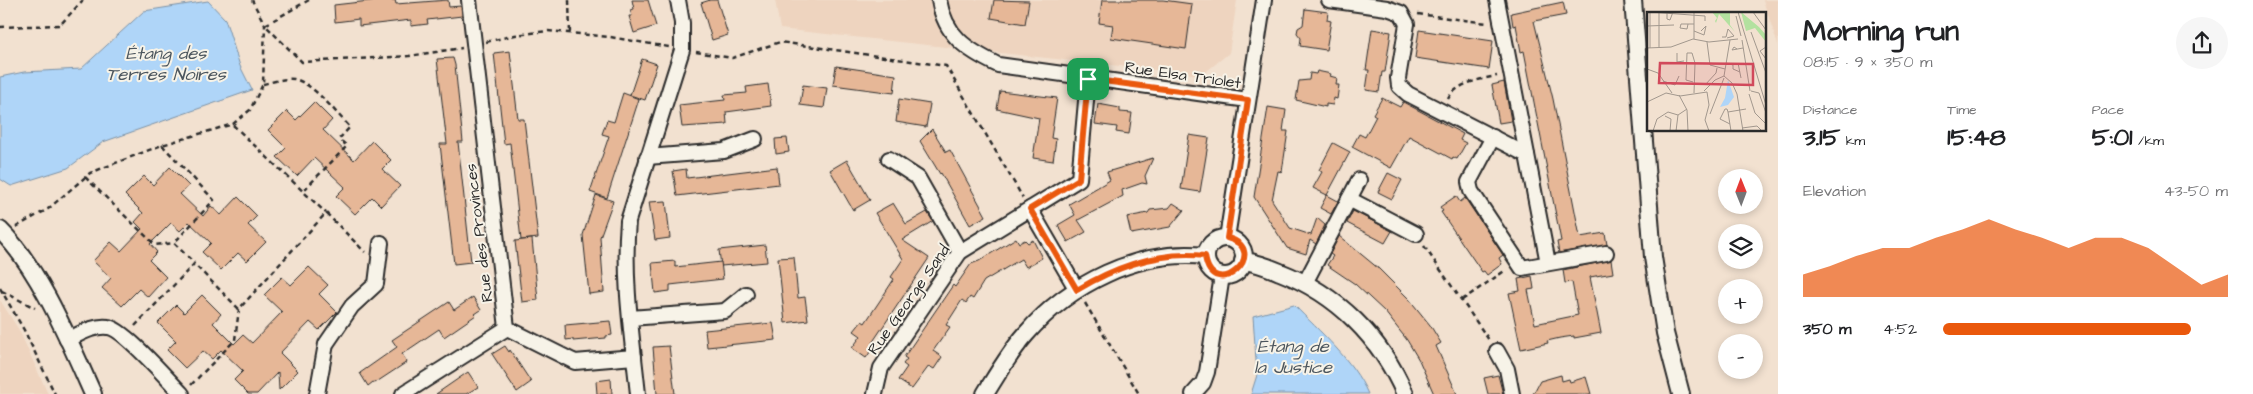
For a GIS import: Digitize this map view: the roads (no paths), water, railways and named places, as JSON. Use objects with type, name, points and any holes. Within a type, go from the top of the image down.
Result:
[{"type":"street","name":"Rue des Provinces","points":[[469,0],[507,328]]},
{"type":"street","points":[[638,394],[630,318],[626,243],[628,221],[682,50],[682,23],[678,0]]},
{"type":"street","name":"Rue Elsa Triolet","points":[[939,0],[942,16],[948,28],[960,42],[976,54],[998,65],[1248,100]]},
{"type":"street","points":[[1227,238],[1264,0]]},
{"type":"street","points":[[1329,0],[1387,8],[1401,14],[1407,24],[1398,78],[1400,86],[1408,94],[1527,155]]},
{"type":"street","points":[[1497,0],[1548,264]]},
{"type":"street","points":[[1633,0],[1653,257],[1665,333],[1681,394]]},
{"type":"street","name":"Rue George Sand","points":[[875,394],[881,368],[960,252],[1079,179],[1088,79]]},
{"type":"street","points":[[1493,137],[1470,182],[1471,191],[1522,268],[1606,253]]},
{"type":"street","points":[[647,157],[724,151],[755,139]]},
{"type":"street","points":[[889,159],[918,178],[960,252]]},
{"type":"street","points":[[1305,283],[1359,180]]},
{"type":"street","points":[[1349,198],[1416,234]]},
{"type":"street","points":[[1030,209],[1077,290]]},
{"type":"street","points":[[2,232],[30,268],[93,394]]},
{"type":"street","points":[[1227,238],[1233,239],[1242,248],[1243,261],[1238,271],[1228,276],[1222,276],[1208,267],[1205,256],[1210,244],[1215,240],[1227,238]]},
{"type":"street","points":[[317,394],[326,344],[352,306],[376,284],[381,243]]},
{"type":"street","points":[[985,394],[1011,353],[1040,318],[1099,276],[1156,258],[1184,255],[1205,256]]},
{"type":"street","points":[[1243,261],[1259,264],[1305,283],[1340,306],[1364,329],[1382,353],[1405,394]]},
{"type":"street","points":[[1193,394],[1203,383],[1207,372],[1222,276]]},
{"type":"street","points":[[630,318],[725,311],[746,294]]},
{"type":"street","points":[[67,340],[97,327],[110,327],[125,337],[186,391]]},
{"type":"street","points":[[403,394],[507,328],[575,362],[634,357]]},
{"type":"street","points":[[1497,351],[1507,369],[1512,394]]},
{"type":"water","name":"Étang des Terres Noires","points":[[208,1],[225,19],[240,66],[252,90],[103,142],[68,168],[11,186],[0,179],[0,77],[24,72],[81,69],[144,11]]},
{"type":"water","name":"Étang de la Justice","points":[[1294,305],[1345,358],[1368,394],[1251,394],[1257,375],[1253,316]]}]
